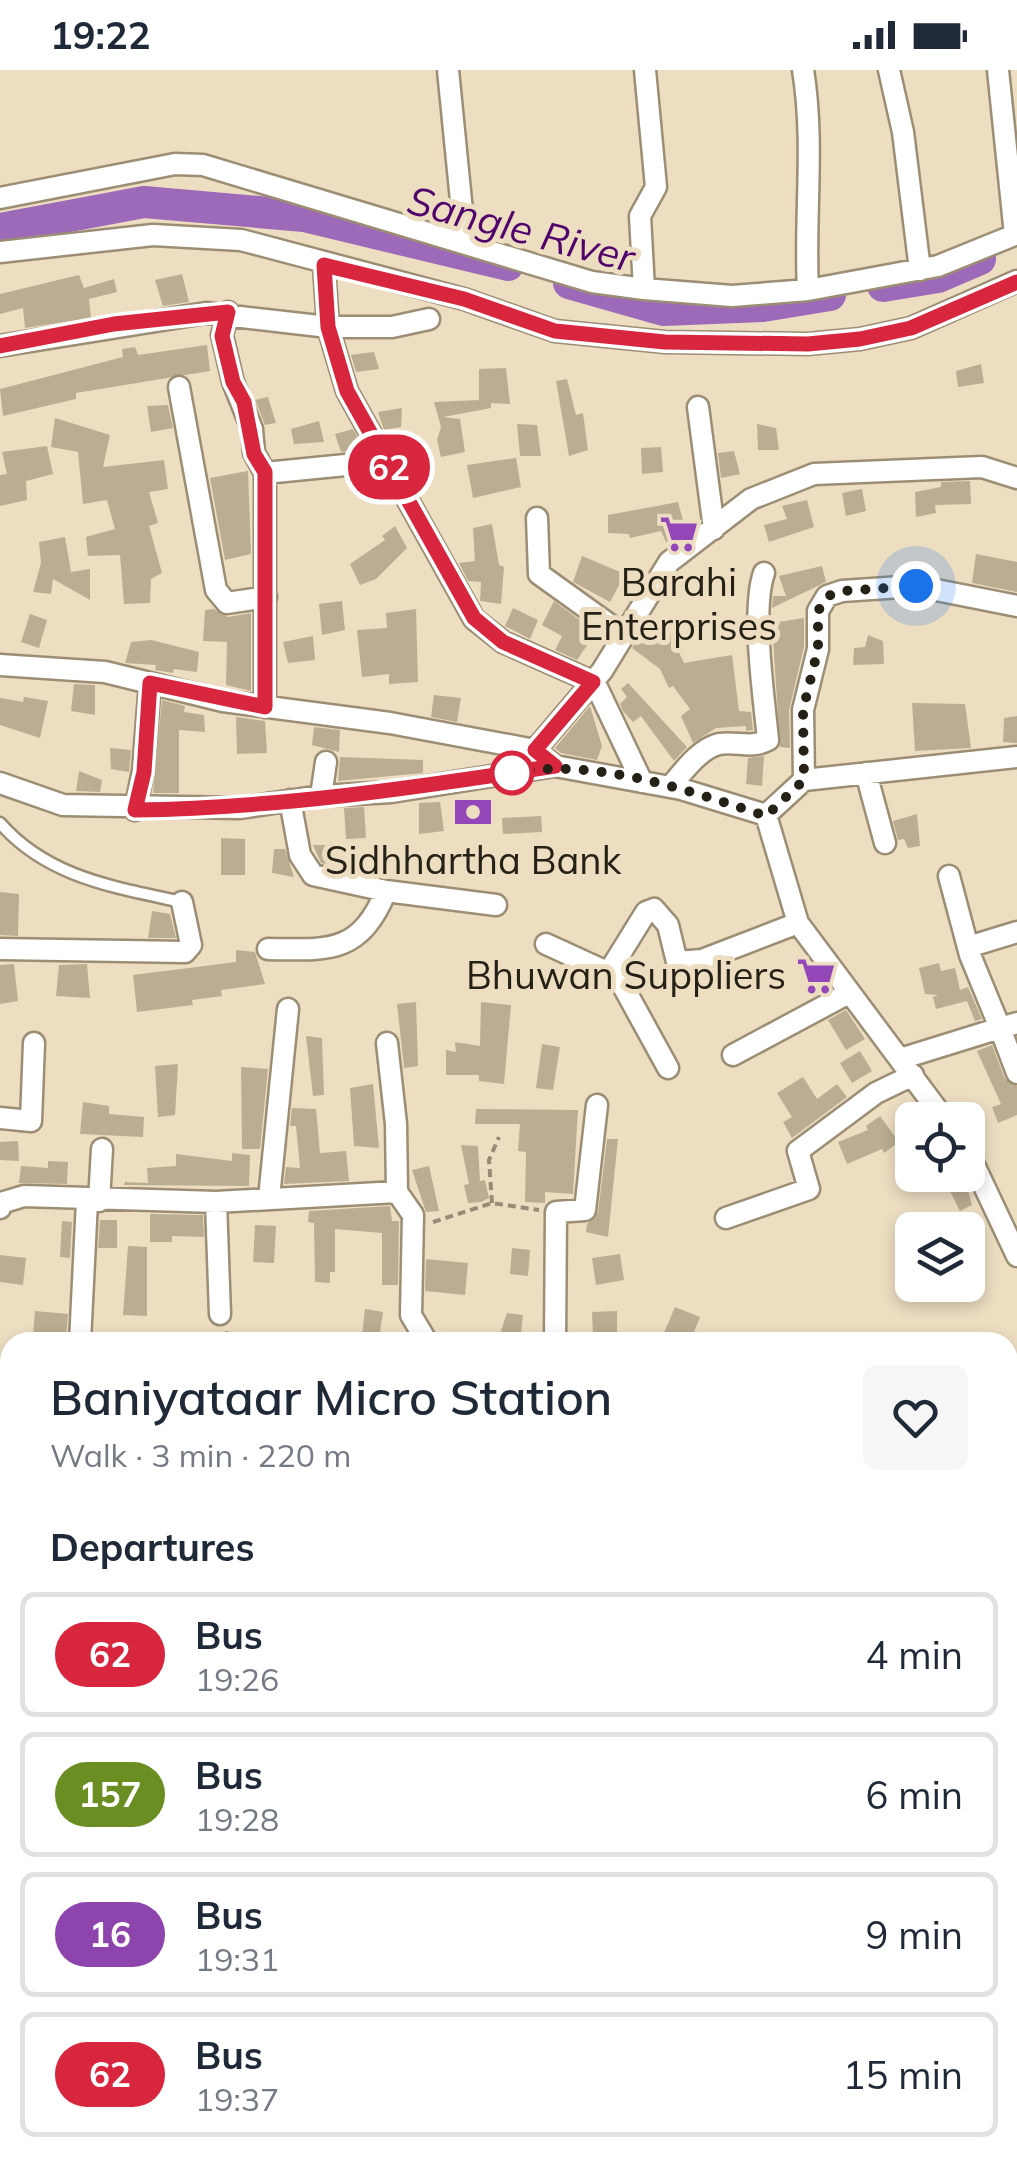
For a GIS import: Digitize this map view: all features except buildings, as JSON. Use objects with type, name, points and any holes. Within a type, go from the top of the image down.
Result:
[{"type":"street","points":[[448,70],[465,241]]},
{"type":"street","points":[[644,289],[640,216],[656,187],[645,70]]},
{"type":"street","points":[[803,70],[809,170],[805,229],[808,290]]},
{"type":"street","points":[[889,70],[904,132],[920,270]]},
{"type":"street","points":[[0,198],[174,164],[203,165],[592,282],[732,296],[808,290],[920,270],[1016,235],[998,70]]},
{"type":"street","points":[[0,252],[183,234],[241,240],[464,299],[555,331],[665,342],[808,344],[860,339],[911,328],[1017,282]]},
{"type":"street","points":[[324,265],[328,327],[347,391],[474,618],[503,642],[593,681],[642,782]]},
{"type":"street","points":[[228,312],[222,336],[233,382],[244,402],[254,454],[265,472],[265,707]]},
{"type":"street","points":[[0,346],[114,324],[228,312],[328,327],[392,327],[429,319]]},
{"type":"street","points":[[178,388],[216,590],[226,603],[266,597]]},
{"type":"street","points":[[698,407],[714,529]]},
{"type":"street","points":[[265,472],[386,462]]},
{"type":"street","points":[[535,750],[593,681],[669,562],[751,498],[814,474],[982,467],[1017,478]]},
{"type":"street","points":[[537,518],[538,574],[624,635]]},
{"type":"street","points":[[670,787],[718,744],[757,746],[768,740],[758,640],[759,587],[764,573]]},
{"type":"street","points":[[804,780],[803,710],[818,649],[818,611],[828,596],[842,591],[916,586],[1017,606]]},
{"type":"street","points":[[0,665],[104,672],[265,707],[390,723],[535,750],[555,766]]},
{"type":"street","points":[[135,810],[144,772],[150,683]]},
{"type":"street","points":[[766,816],[804,780],[1017,757]]},
{"type":"street","points":[[321,796],[326,762]]},
{"type":"street","points":[[0,783],[63,805],[135,810],[240,808],[321,796],[391,792],[555,766],[670,787],[766,816]]},
{"type":"street","points":[[866,774],[885,842]]},
{"type":"street","points":[[290,800],[300,855],[312,875],[496,905]]},
{"type":"street","points":[[766,816],[798,923],[846,994],[932,1102]]},
{"type":"street","points":[[949,876],[968,947],[1008,1026],[1017,1073]]},
{"type":"street","points":[[268,949],[332,948],[350,941],[373,922],[386,890]]},
{"type":"street","points":[[0,948],[185,952],[191,944],[182,902]]},
{"type":"street","points":[[610,970],[646,912],[654,909],[668,925],[677,962],[702,960],[798,923]]},
{"type":"street","points":[[968,947],[1017,932]]},
{"type":"street","points":[[546,944],[610,970],[668,1068]]},
{"type":"street","points":[[733,1055],[846,994]]},
{"type":"street","points":[[268,1198],[288,1009]]},
{"type":"street","points":[[726,1218],[809,1189],[798,1150],[906,1067],[1008,1026]]},
{"type":"street","points":[[0,1118],[31,1121],[34,1043]]},
{"type":"street","points":[[387,1044],[396,1124],[397,1192],[410,1206],[413,1226],[411,1315],[420,1332]]},
{"type":"street","points":[[555,1332],[556,1212],[585,1210],[598,1104]]},
{"type":"street","points":[[81,1332],[102,1149]]},
{"type":"street","points":[[985,1188],[1017,1256]]},
{"type":"street","points":[[0,1204],[24,1196],[216,1202],[397,1192]]},
{"type":"street","points":[[216,1202],[220,1314]]},
{"type":"lane","points":[[0,823],[40,859],[95,884],[182,902]]},
{"type":"path","points":[[492,1203],[489,1160],[499,1137]]},
{"type":"path","points":[[413,1226],[492,1203],[556,1212]]},
{"type":"path","points":[[220,1314],[223,1332]]},
{"type":"waterway","name":"Sangle River","points":[[0,229],[144,202],[304,216],[508,265]]},
{"type":"waterway","name":"Sangle River","points":[[883,286],[938,277],[980,259]]},
{"type":"waterway","name":"Sangle River","points":[[569,283],[664,310],[763,306],[830,295]]},
{"type":"bus line","name":"62","points":[[0,346],[114,324],[228,312],[222,336],[233,382],[252,429],[254,454],[265,472],[265,707],[223,702],[150,683],[144,772],[135,810],[240,808],[321,796],[391,792],[555,766],[535,750],[593,682],[503,642],[474,618],[337,368],[328,327],[324,265],[464,299],[555,331],[665,342],[808,344],[860,339],[911,328],[1017,282]]},
{"type":"place","name":"Barahi Enterprises","points":[[679,534]]},
{"type":"place","name":"Sidhhartha Bank","points":[[473,812]]},
{"type":"place","name":"Bhuwan Suppliers","points":[[816,976]]},
{"type":"route","points":[[512,773],[555,766],[681,789],[766,816],[804,780],[803,710],[818,649],[818,611],[828,596],[842,591],[916,586]]}]
